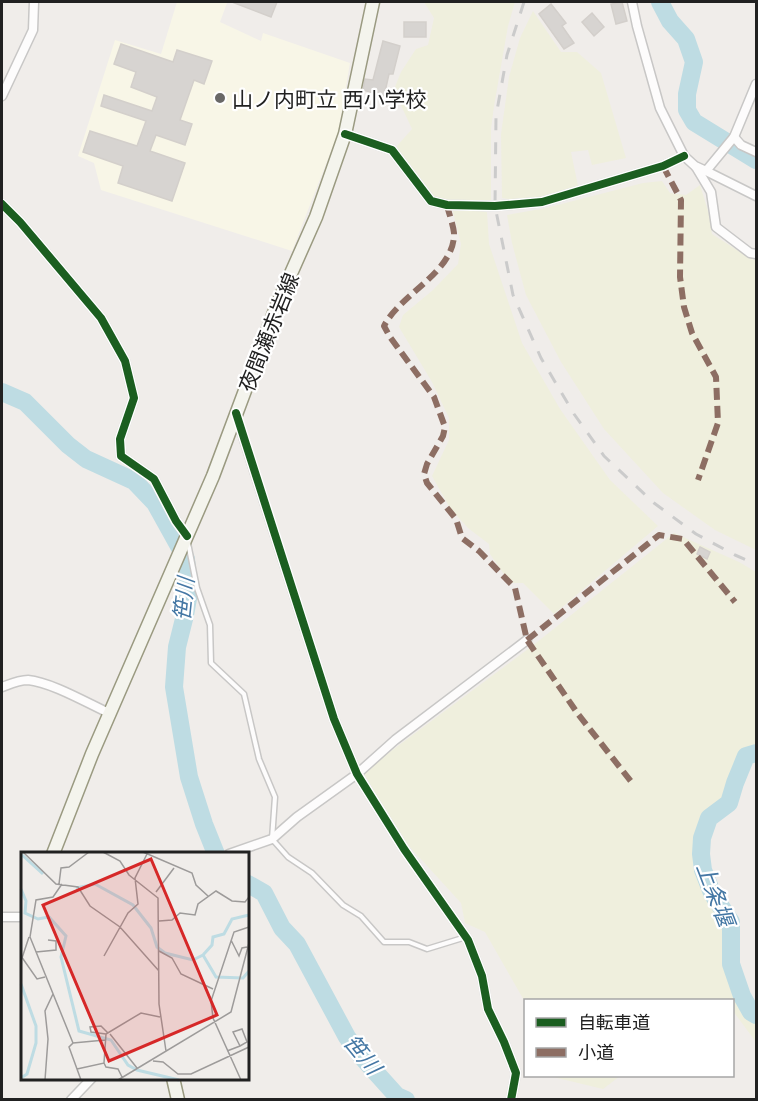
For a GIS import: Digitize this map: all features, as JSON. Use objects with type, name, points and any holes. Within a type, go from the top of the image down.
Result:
[{"type":"main road","name":"夜間瀬赤岩線","points":[[54,852],[92,754],[213,476],[277,305],[316,217],[345,134],[373,2]]},
{"type":"main road","points":[[173,1080],[178,1100]]},
{"type":"street","points":[[2,96],[33,30],[34,2]]},
{"type":"street","points":[[632,2],[660,108],[684,156],[695,166],[711,192],[716,227],[750,253],[756,254]]},
{"type":"street","points":[[706,171],[733,138],[756,84]]},
{"type":"street","points":[[345,134],[392,150],[431,201],[447,205],[495,206],[542,202],[663,165],[684,156]]},
{"type":"street","points":[[733,138],[741,145],[756,152]]},
{"type":"street","points":[[695,166],[756,196]]},
{"type":"street","points":[[2,204],[101,318],[113,336],[125,361],[134,398],[120,440],[121,456],[154,479],[185,540]]},
{"type":"street","points":[[236,414],[334,719],[357,774],[404,849],[466,937],[482,975],[488,1009],[504,1041],[516,1073],[511,1100]]},
{"type":"street","points":[[235,852],[272,839],[297,817],[357,774],[395,740],[527,640]]},
{"type":"street","points":[[2,687],[28,680],[43,684],[111,714]]},
{"type":"street","points":[[2,917],[21,917]]},
{"type":"street","points":[[71,1100],[90,1080]]},
{"type":"lane","points":[[185,540],[197,588],[210,625],[212,663],[244,694],[259,759],[275,797],[272,839],[288,857],[312,873],[343,905],[361,916],[384,942],[409,942],[427,948],[466,937]]},
{"type":"shaded area","name":"山ノ内町立 西小学校","points":[[177,2],[227,3],[220,22],[261,41],[263,33],[350,63],[338,133],[292,251],[101,190],[94,163],[78,156],[115,40],[161,54]]},
{"type":"green space","points":[[424,2],[515,2],[508,26],[491,129],[491,200],[489,203],[453,202],[430,195],[398,152],[397,146],[412,129],[395,87],[401,72],[416,49],[428,45],[434,18]]},
{"type":"green space","points":[[533,11],[561,52],[577,52],[601,73],[626,158],[592,165],[588,150],[571,152],[578,186],[545,198],[523,201],[502,198],[501,134],[509,77],[520,38]]},
{"type":"green space","points":[[662,181],[670,193],[686,195],[700,185],[709,214],[712,234],[756,260],[756,550],[715,530],[663,493],[604,429],[561,362],[526,295],[512,243],[507,215],[546,208],[643,183]]},
{"type":"green space","points":[[452,208],[487,212],[489,244],[522,343],[560,409],[610,480],[658,526],[554,614],[523,583],[510,583],[490,554],[489,544],[468,528],[450,508],[432,476],[449,440],[449,418],[432,382],[399,327],[403,315],[433,290],[458,264],[461,244]]},
{"type":"green space","points":[[674,533],[756,572],[756,745],[742,752],[725,795],[700,821],[693,851],[693,868],[724,922],[727,959],[734,985],[745,1009],[756,1017],[756,1042],[734,1012],[734,999],[524,1000],[485,932],[465,923],[461,903],[398,834],[363,772],[536,643]]},
{"type":"green space","points":[[553,1077],[619,1077],[603,1089]]},
{"type":"building","points":[[232,2],[277,2],[271,17]]},
{"type":"building","points":[[622,2],[627,21],[616,24],[611,4]]},
{"type":"building","points":[[551,4],[566,23],[562,26],[574,43],[564,49],[539,14]]},
{"type":"building","points":[[592,13],[604,27],[594,36],[582,22]]},
{"type":"building","points":[[404,22],[426,22],[426,37],[404,37]]},
{"type":"building","points":[[383,41],[400,46],[393,74],[389,74],[384,96],[363,90],[365,79],[373,80]]},
{"type":"building","points":[[121,44],[173,62],[177,50],[212,61],[204,84],[194,80],[180,120],[192,124],[185,145],[156,135],[150,151],[185,163],[172,201],[118,183],[123,166],[83,152],[90,131],[137,146],[146,121],[101,106],[104,95],[152,111],[157,97],[131,87],[136,72],[114,64]]},
{"type":"building","points":[[700,547],[710,552],[707,559],[697,554]]},
{"type":"waterway","points":[[660,2],[670,21],[686,39],[694,62],[687,94],[687,110],[694,122],[756,160]]},
{"type":"waterway","name":"笹川","points":[[2,392],[25,402],[68,445],[86,459],[134,481],[155,503],[186,559],[189,593],[177,647],[174,687],[189,777],[215,852]]},
{"type":"waterway","name":"上条堰","points":[[756,753],[746,756],[729,803],[709,818],[702,838],[701,854],[703,870],[712,893],[731,922],[731,964],[742,996],[751,1012],[756,1015]]},
{"type":"waterway","name":"笹川","points":[[249,885],[264,893],[282,928],[297,944],[347,1037],[397,1096],[406,1100]]},
{"type":"railway","points":[[524,2],[507,55],[496,116],[495,206],[513,295],[541,358],[574,414],[604,456],[654,503],[696,534],[756,564]]},
{"type":"marked path","points":[[663,166],[681,200],[680,277],[684,307],[692,333],[716,377],[718,423],[698,480]]},
{"type":"marked path","points":[[447,205],[454,233],[452,247],[446,259],[437,271],[402,303],[384,326],[434,397],[445,427],[443,436],[424,474],[427,483],[456,519],[462,538],[479,551],[515,588],[527,640],[578,714],[633,784]]},
{"type":"marked path","points":[[527,640],[659,535],[683,539],[735,602]]},
{"type":"cycle path","points":[[345,134],[392,150],[431,201],[447,205],[495,206],[542,202],[663,166],[684,156]]},
{"type":"cycle path","points":[[2,204],[101,318],[125,361],[134,398],[120,439],[121,456],[154,479],[176,521],[187,536]]},
{"type":"cycle path","points":[[236,413],[334,719],[357,774],[404,849],[468,940],[482,976],[488,1009],[516,1073],[511,1100]]},
{"type":"place","name":"山ノ内町立 西小学校","points":[[220,98]]}]
